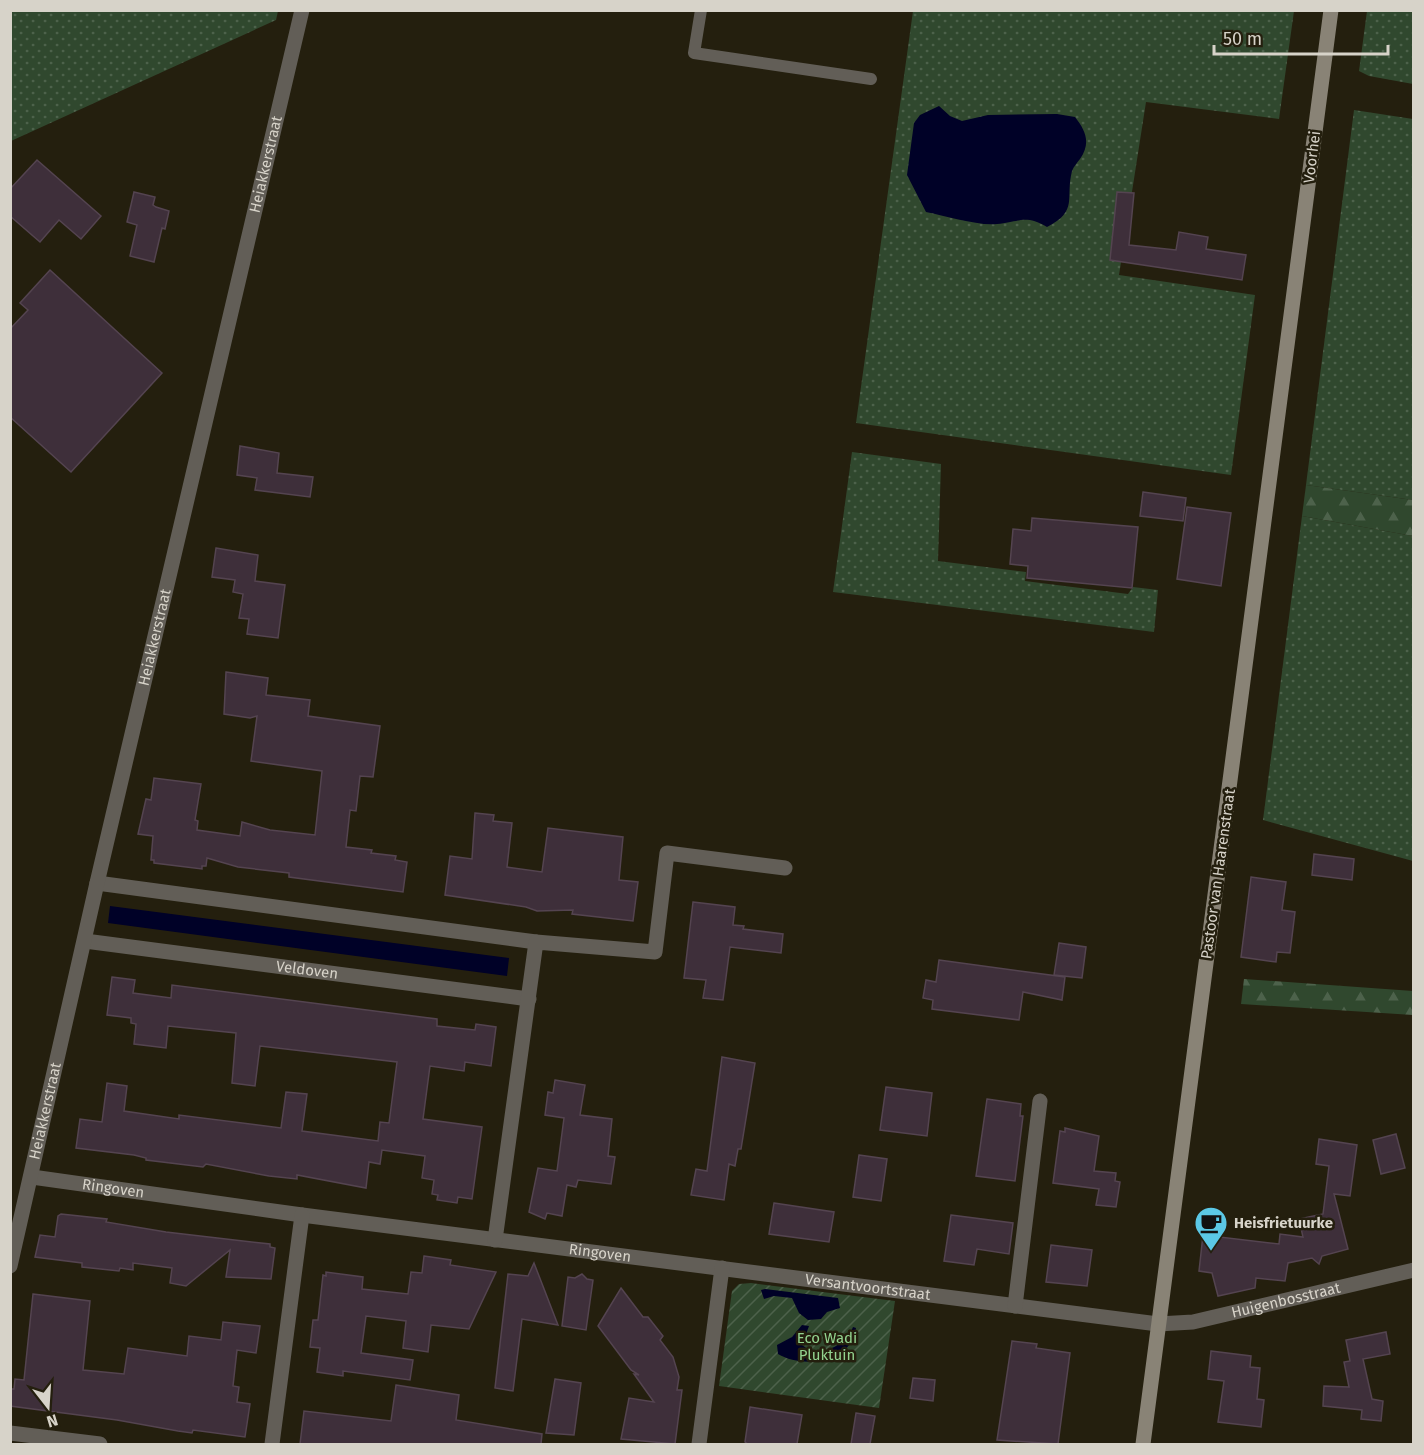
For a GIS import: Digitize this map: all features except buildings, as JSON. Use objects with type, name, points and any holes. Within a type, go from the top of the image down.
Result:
[{"type":"street","name":"Heiakkerstraat","points":[[10,1266],[97,883],[302,10]]},
{"type":"street","name":"Voorhei","points":[[1293,303],[1331,10]]},
{"type":"street","name":"Pastoor van Haarenstraat","points":[[1143,1444],[1293,303]]},
{"type":"street","points":[[97,883],[536,942],[655,952],[667,853],[785,868]]},
{"type":"street","name":"Veldoven","points":[[85,941],[528,999]]},
{"type":"street","points":[[495,1240],[536,942]]},
{"type":"street","points":[[1015,1306],[1040,1101]]},
{"type":"street","name":"Ringoven","points":[[32,1177],[302,1215],[722,1268]]},
{"type":"street","points":[[272,1444],[302,1215]]},
{"type":"street","points":[[699,1444],[722,1268]]},
{"type":"street","name":"Versantvoortstraat","points":[[722,1268],[1158,1324]]},
{"type":"street","name":"Huigenbosstraat","points":[[1158,1324],[1192,1322],[1413,1270]]},
{"type":"street","points":[[10,1432],[100,1444]]},
{"type":"lane","points":[[701,10],[694,53],[871,79]]},
{"type":"green space","points":[[10,11],[278,11],[276,20],[11,141]]},
{"type":"green space","points":[[913,11],[1294,11],[1279,119],[1146,102],[1119,275],[1255,295],[1231,475],[856,423]]},
{"type":"green space","points":[[1367,11],[1413,11],[1413,84],[1369,76],[1359,71]]},
{"type":"green space","points":[[1354,110],[1413,119],[1413,500],[1306,485]]},
{"type":"green space","points":[[852,452],[941,464],[938,561],[1026,572],[1025,581],[1128,594],[1133,587],[1158,590],[1154,632],[833,592]]},
{"type":"green space","points":[[1306,485],[1413,500],[1413,536],[1302,516]]},
{"type":"green space","points":[[1302,516],[1413,536],[1413,861],[1263,820]]},
{"type":"green space","points":[[1244,979],[1413,991],[1413,1015],[1241,1004]]},
{"type":"green space","name":"Eco Wadi Pluktuin","points":[[751,1283],[895,1301],[879,1408],[719,1386],[732,1291],[739,1284]]},
{"type":"water","points":[[939,106],[950,116],[962,121],[988,115],[1057,114],[1075,117],[1082,127],[1086,142],[1083,153],[1072,171],[1069,203],[1063,215],[1047,227],[1028,220],[989,224],[926,212],[907,175],[914,123],[920,115]]},
{"type":"water","points":[[110,906],[509,958],[507,976],[108,923]]},
{"type":"water","points":[[761,1290],[838,1298],[840,1308],[827,1312],[821,1319],[808,1320],[799,1313],[792,1298],[774,1296],[764,1299]]},
{"type":"water","points":[[802,1325],[809,1326],[802,1345],[816,1351],[824,1351],[838,1345],[853,1327],[856,1328],[853,1340],[846,1349],[825,1360],[800,1361],[778,1354],[777,1345],[792,1337]]},
{"type":"place","name":"Heisfrietuurke","points":[[1211,1252]]}]
